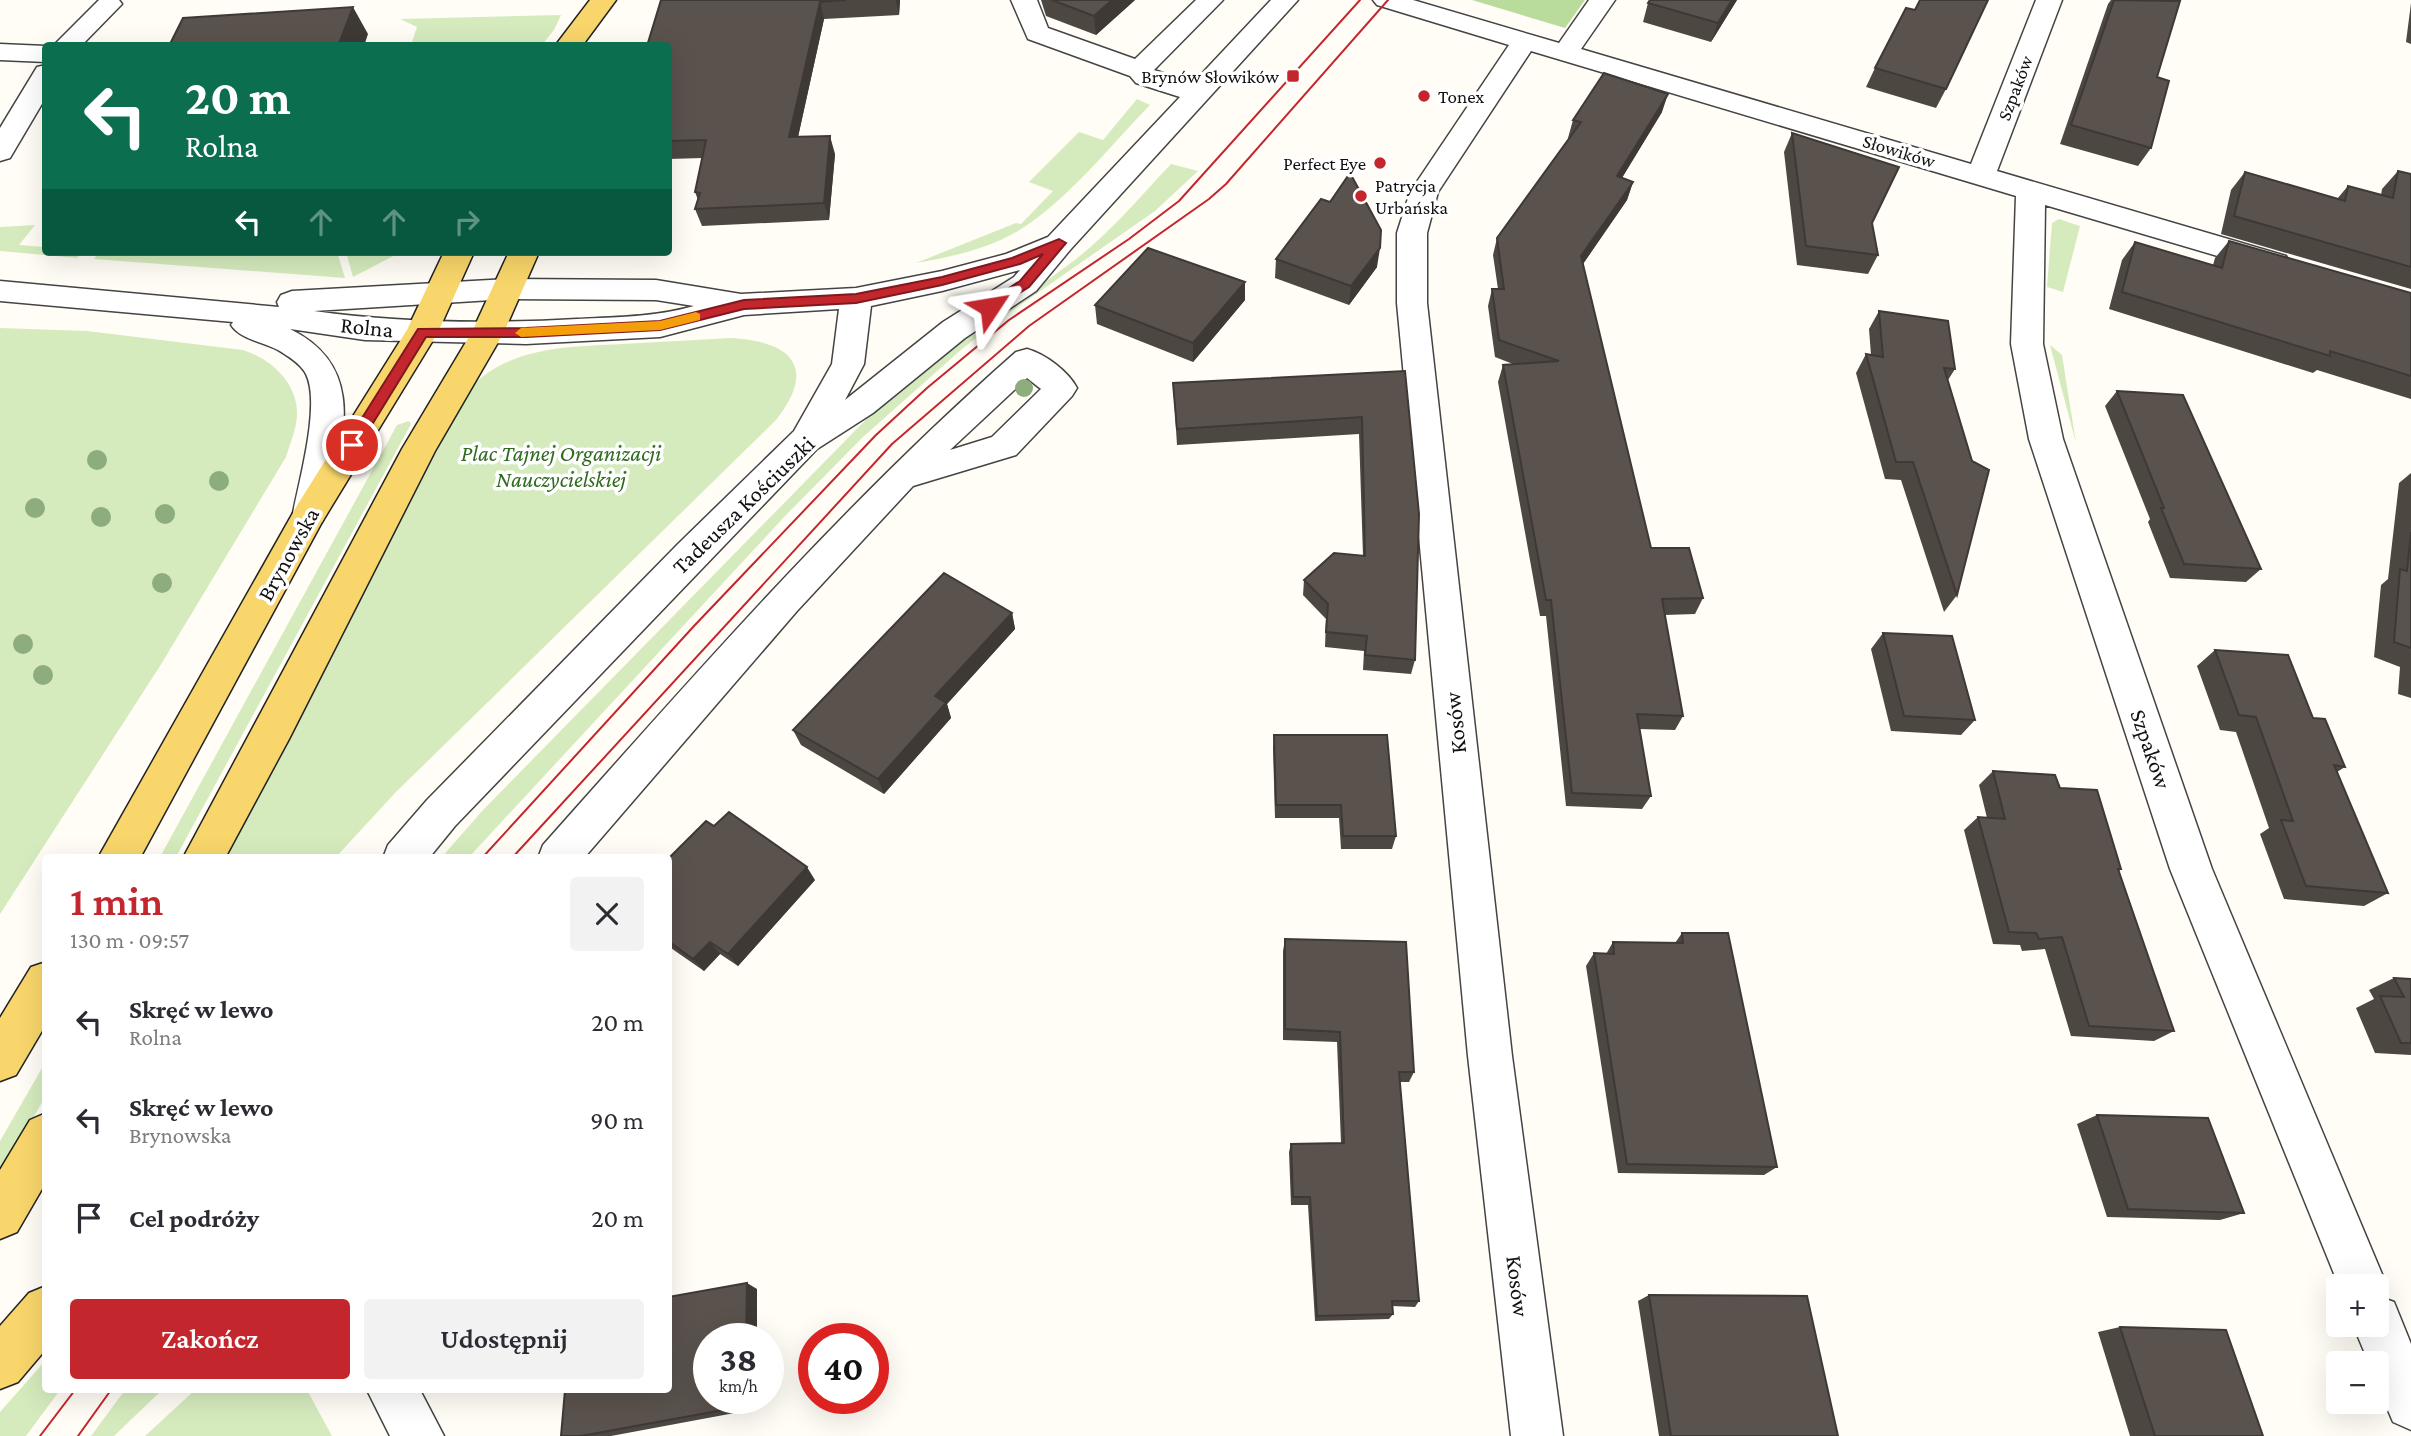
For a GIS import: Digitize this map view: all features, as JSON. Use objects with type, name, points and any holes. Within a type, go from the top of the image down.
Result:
[{"type":"main road","points":[[571,42],[605,0]]},
{"type":"main road","points":[[600,42],[605,0]]},
{"type":"main road","name":"Brynowska","points":[[120,854],[310,513],[422,332],[457,256]]},
{"type":"main road","points":[[205,854],[275,727],[419,450],[488,332],[522,256]]},
{"type":"main road","points":[[0,1059],[42,989]]},
{"type":"main road","points":[[0,1215],[42,1143]]},
{"type":"main road","points":[[0,1364],[42,1315]]},
{"type":"street","points":[[1024,0],[1037,33],[1139,70],[1145,77],[1199,94]]},
{"type":"street","points":[[1139,70],[1210,0]]},
{"type":"street","name":"Tadeusza Kościuszki","points":[[406,854],[451,803],[805,440],[861,405],[954,330],[1025,284],[1059,243],[1285,0]]},
{"type":"street","name":"Słowików","points":[[1386,0],[2306,272]]},
{"type":"street","points":[[1566,52],[1602,0]]},
{"type":"street","name":"Szpaków","points":[[1981,175],[2049,0]]},
{"type":"street","points":[[70,42],[108,4]]},
{"type":"street","name":"Kosów","points":[[1525,40],[1424,192],[1412,233],[1412,303],[1490,1056],[1537,1436]]},
{"type":"street","points":[[0,52],[42,54]]},
{"type":"street","points":[[0,152],[42,81]]},
{"type":"street","name":"Szpaków","points":[[2031,191],[2027,344],[2046,439],[2191,869],[2357,1274]]},
{"type":"street","name":"Rolna","points":[[0,291],[199,308],[365,329],[488,332],[660,326],[744,304],[856,298],[954,278],[1016,261],[1059,243]]},
{"type":"street","name":"Rolna","points":[[199,308],[508,289],[656,290],[744,304]]},
{"type":"street","points":[[805,440],[848,363],[856,298]]},
{"type":"street","points":[[199,308],[269,332],[300,349],[321,371],[328,411],[310,513]]},
{"type":"street","points":[[561,854],[737,652],[858,520],[902,477]]},
{"type":"street","points":[[2383,1337],[2411,1404]]},
{"type":"street","points":[[395,1393],[418,1436]]},
{"type":"green space","points":[[1472,0],[1585,0],[1565,28]]},
{"type":"green space","points":[[561,15],[544,42],[412,42],[417,27],[400,19]]},
{"type":"green space","points":[[1137,99],[1150,105],[1071,189],[1036,218],[1018,231],[982,247],[916,263],[1016,223],[1021,224],[1053,191],[1029,182],[1079,132],[1103,140]]},
{"type":"green space","points":[[1171,164],[1198,171],[1155,211],[1003,317],[962,349],[863,437],[787,514],[472,854],[444,854],[483,810],[895,390],[936,357],[1079,257],[1120,219]]},
{"type":"green space","points":[[2059,219],[2080,226],[2063,292],[2047,287],[2052,223]]},
{"type":"green space","points":[[35,225],[19,245],[42,247],[42,255],[0,251],[0,227]]},
{"type":"green space","points":[[96,256],[338,256],[345,278],[94,259]]},
{"type":"green space","points":[[347,256],[393,256],[353,277]]},
{"type":"green space","points":[[0,328],[87,331],[243,350],[265,361],[284,377],[295,399],[297,411],[286,457],[160,666],[0,914]]},
{"type":"green space","name":"Plac Tajnej Organizacji Nauczycielskiej","points":[[731,338],[752,340],[783,351],[792,360],[796,372],[795,385],[789,401],[776,420],[395,793],[339,854],[226,854],[470,388],[486,374],[522,356],[581,346]]},
{"type":"green space","points":[[2050,345],[2062,355],[2076,443]]},
{"type":"green space","points":[[409,421],[411,424],[178,854],[162,854],[397,425]]},
{"type":"green space","points":[[42,1068],[42,1102],[0,1176],[0,1141]]},
{"type":"green space","points":[[42,1364],[42,1393],[58,1393],[26,1436],[0,1436],[0,1412]]},
{"type":"green space","points":[[123,1393],[159,1393],[114,1436],[91,1436]]},
{"type":"green space","points":[[192,1393],[309,1393],[332,1436],[145,1436]]},
{"type":"building","points":[[661,0],[846,0],[820,2],[789,137],[830,136],[824,203],[695,209],[700,193],[695,192],[706,140],[672,141],[672,42],[648,42]]},
{"type":"building","points":[[1052,0],[1112,0],[1094,16]]},
{"type":"building","points":[[1650,0],[1732,0],[1718,23],[1648,3]]},
{"type":"building","points":[[1920,0],[1988,0],[1946,89],[1875,68],[1906,8],[1915,10]]},
{"type":"building","points":[[2114,0],[2180,1],[2157,77],[2169,81],[2151,148],[2071,125]]},
{"type":"building","points":[[353,7],[340,42],[171,42],[183,18]]},
{"type":"building","points":[[1604,73],[1668,94],[1617,176],[1633,182],[1581,256],[1651,548],[1689,548],[1703,598],[1662,599],[1683,716],[1637,714],[1651,796],[1572,793],[1551,600],[1546,600],[1503,365],[1559,361],[1499,340],[1492,289],[1504,289],[1497,238],[1581,122],[1573,120]]},
{"type":"building","points":[[1792,133],[1899,167],[1872,223],[1878,255],[1806,246]]},
{"type":"building","points":[[2398,171],[2411,174],[2411,267],[2234,216],[2245,172],[2345,201],[2348,186],[2393,198]]},
{"type":"building","points":[[1350,173],[1381,230],[1380,248],[1351,286],[1276,259],[1321,199],[1330,202]]},
{"type":"building","points":[[2229,241],[2411,293],[2411,376],[2330,351],[2330,356],[2122,292],[2135,242],[2222,268]]},
{"type":"building","points":[[1148,248],[1245,282],[1193,343],[1095,305]]},
{"type":"building","points":[[1879,311],[1948,321],[1955,369],[1944,368],[1972,461],[1989,470],[1957,595],[1913,462],[1896,462],[1866,354],[1883,357]]},
{"type":"building","points":[[1405,371],[1419,514],[1415,660],[1365,655],[1367,636],[1326,632],[1328,604],[1304,580],[1334,553],[1365,556],[1362,417],[1177,429],[1173,383]]},
{"type":"building","points":[[2117,391],[2183,395],[2261,569],[2184,564]]},
{"type":"building","points":[[2411,532],[2411,648],[2394,642],[2400,569],[2407,571]]},
{"type":"building","points":[[944,573],[1012,613],[935,696],[946,703],[878,779],[793,730]]},
{"type":"building","points":[[1883,633],[1952,636],[1975,720],[1904,716]]},
{"type":"building","points":[[2215,650],[2288,655],[2313,718],[2325,719],[2345,767],[2334,765],[2388,893],[2306,886],[2281,820],[2293,821],[2256,717],[2239,715]]},
{"type":"building","points":[[1274,735],[1387,735],[1396,836],[1343,836],[1341,805],[1276,805]]},
{"type":"building","points":[[1993,771],[2055,775],[2060,788],[2097,790],[2121,869],[2118,869],[2174,1031],[2089,1026],[2062,937],[2039,939],[2036,933],[2009,932],[1978,817],[2005,819]]},
{"type":"building","points":[[729,812],[807,867],[728,954],[710,942],[693,959],[672,944],[672,855],[706,821],[714,826]]},
{"type":"building","points":[[1682,933],[1728,933],[1777,1167],[1627,1164],[1594,953],[1614,954],[1613,942],[1683,943]]},
{"type":"building","points":[[1285,939],[1406,942],[1414,1072],[1399,1072],[1419,1301],[1392,1301],[1393,1314],[1317,1316],[1310,1197],[1293,1197],[1291,1144],[1344,1143],[1340,1032],[1285,1029]]},
{"type":"building","points":[[2394,978],[2411,979],[2411,1043],[2401,1043],[2380,996],[2404,997]]},
{"type":"building","points":[[2097,1115],[2208,1118],[2244,1213],[2128,1209]]},
{"type":"building","points":[[747,1283],[746,1323],[693,1323],[693,1414],[701,1414],[581,1436],[561,1436],[565,1393],[672,1393],[672,1296]]},
{"type":"building","points":[[1649,1295],[1807,1296],[1838,1436],[1671,1436]]},
{"type":"building","points":[[2120,1327],[2226,1330],[2263,1436],[2155,1436]]},
{"type":"tram line","points":[[486,854],[694,626],[876,435],[927,388],[1009,320],[1129,239],[1179,201],[1360,0]]},
{"type":"tram line","points":[[516,854],[892,444],[1029,326],[1209,199],[1226,184],[1388,0]]},
{"type":"tram line","points":[[40,1436],[73,1393]]},
{"type":"tram line","points":[[78,1436],[109,1393]]},
{"type":"slow traffic","points":[[521,333],[660,326],[696,317]]},
{"type":"place","name":"Brynów Słowików","points":[[1293,76]]},
{"type":"place","name":"Tonex","points":[[1424,96]]},
{"type":"place","name":"Perfect Eye","points":[[1380,163]]},
{"type":"place","name":"Patrycja Urbańska","points":[[1361,196]]},
{"type":"route","points":[[352,445],[422,332],[526,333],[660,326],[744,304],[856,298],[942,281],[1016,261],[1059,243],[1025,284],[990,307]]}]
